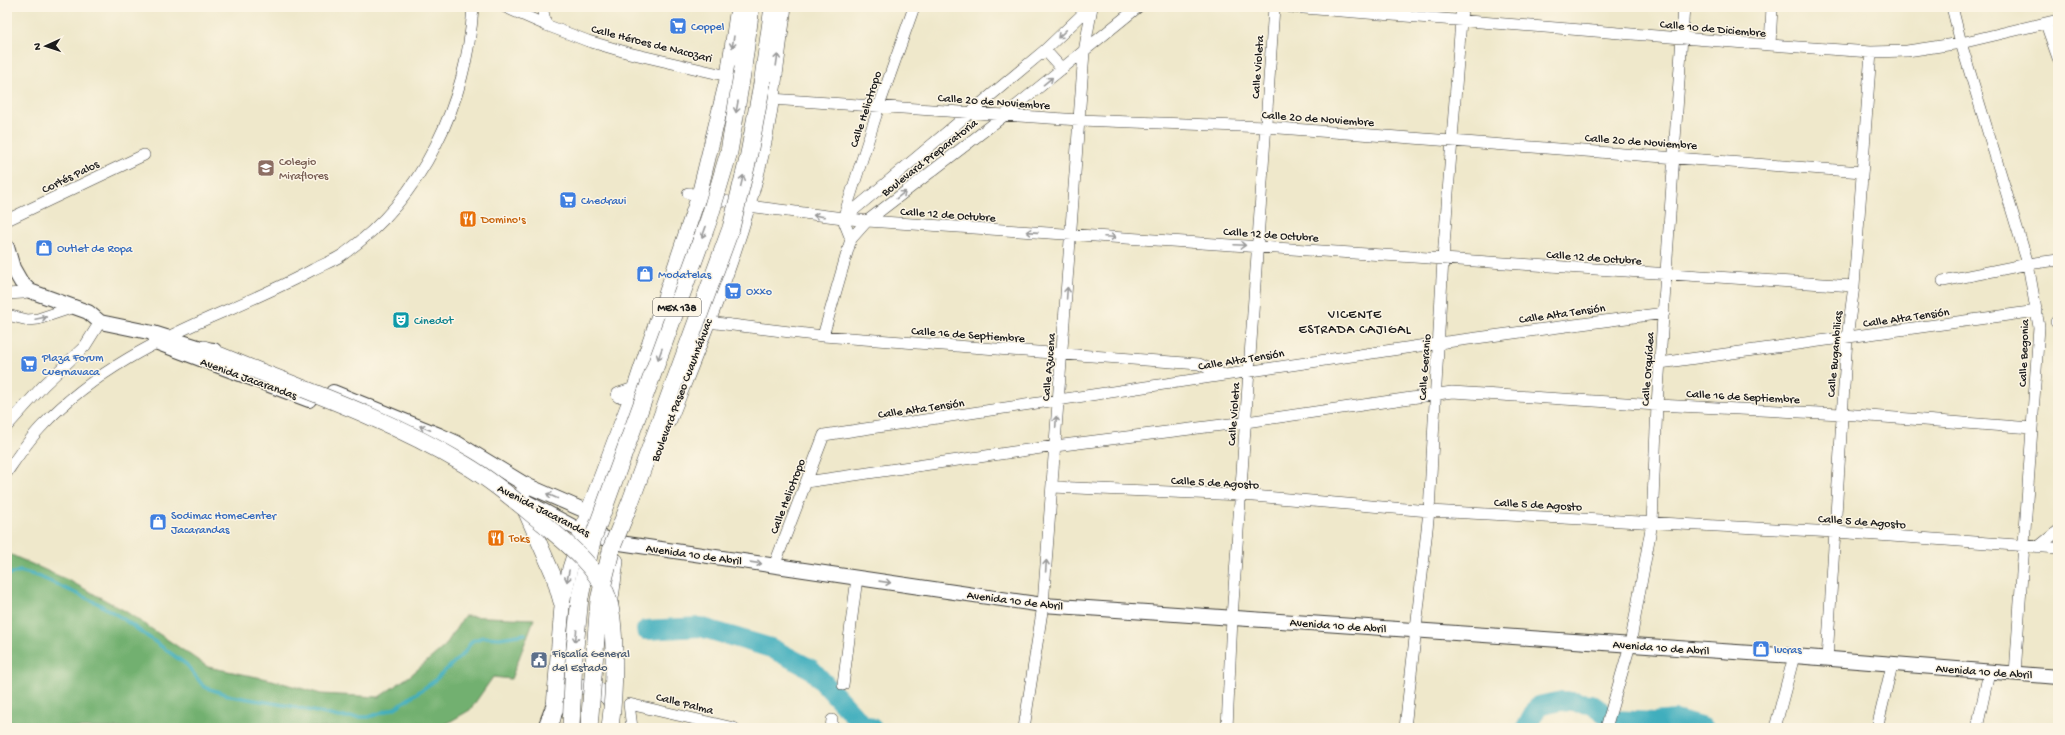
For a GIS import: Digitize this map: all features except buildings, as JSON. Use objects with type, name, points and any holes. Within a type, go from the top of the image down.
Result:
[{"type":"highway","points":[[547,728],[555,707]]},
{"type":"main road","name":"MEX 138","points":[[552,728],[555,707],[562,606],[570,568],[592,515],[634,390],[694,194],[728,76],[738,7]]},
{"type":"main road","name":"MEX 138","points":[[572,728],[574,658],[580,597],[592,541],[709,219],[729,152],[743,68],[751,7]]},
{"type":"main road","name":"Boulevard Paseo Cuauhnáhuac","points":[[589,728],[599,600],[612,547],[633,496],[731,228],[748,159],[763,78],[773,7]]},
{"type":"main road","name":"Boulevard Paseo Cuauhnáhuac","points":[[611,728],[612,704],[610,616],[615,540],[708,322],[748,206],[762,150],[784,7]]},
{"type":"main road","points":[[204,349],[353,408],[423,441],[465,465],[512,498],[577,554],[600,582],[609,602],[613,646],[611,728]]},
{"type":"main road","points":[[619,395],[634,390]]},
{"type":"main road","points":[[526,484],[520,499],[546,556],[562,606]]},
{"type":"main road","points":[[546,556],[585,533]]},
{"type":"main road","points":[[610,646],[605,640],[601,624],[602,597],[615,540]]},
{"type":"main road","points":[[555,707],[566,692],[584,686],[601,691],[612,704]]},
{"type":"street","points":[[7,472],[42,426],[68,401],[95,379],[159,338],[272,291],[343,254],[370,233],[394,208],[415,182],[452,110],[465,65],[471,34],[473,7]]},
{"type":"street","name":"Calle Héroes de Nacozari","points":[[505,7],[546,25],[619,50],[728,76]]},
{"type":"street","points":[[542,7],[546,25]]},
{"type":"street","name":"Calle Heliotropo","points":[[843,219],[879,106],[914,7]]},
{"type":"street","name":"Boulevard Preparatoria","points":[[843,219],[1045,50],[1091,7]]},
{"type":"street","name":"Calle Azucena","points":[[1024,728],[1043,605],[1084,52],[1091,7]]},
{"type":"street","name":"Boulevard Preparatoria","points":[[823,336],[851,239],[867,221],[1005,115],[1138,7]]},
{"type":"street","name":"Calle Violeta","points":[[1227,728],[1232,618],[1274,7]]},
{"type":"street","name":"Calle 10 de Diciembre","points":[[1291,7],[1461,19],[1770,46],[1871,52],[1907,51],[1961,43],[2058,20]]},
{"type":"street","name":"Calle Geranio","points":[[1405,728],[1429,511],[1439,343],[1442,259],[1462,7]]},
{"type":"street","name":"Calle Orquídea","points":[[1607,726],[1630,645],[1652,523],[1657,405],[1684,7]]},
{"type":"street","points":[[1770,46],[1772,7]]},
{"type":"street","name":"Calle Begonia","points":[[1952,7],[1961,43],[2028,264],[2039,327],[2015,674]]},
{"type":"street","points":[[2046,24],[2058,58]]},
{"type":"street","points":[[1045,50],[1062,69]]},
{"type":"street","name":"Calle Bugambilias","points":[[1827,659],[1847,338],[1854,286],[1871,52]]},
{"type":"street","name":"Calle 20 de Noviembre","points":[[771,98],[1079,120],[1266,127],[1862,172]]},
{"type":"street","name":"Cortés Palos","points":[[7,220],[144,155]]},
{"type":"street","name":"Calle 12 de Octubre","points":[[694,194],[748,206],[867,221],[1258,246],[1666,275],[1854,286]]},
{"type":"street","points":[[843,219],[851,239]]},
{"type":"street","points":[[7,248],[13,268],[21,282],[30,291],[7,294]]},
{"type":"street","points":[[1943,281],[2028,264],[2058,260]]},
{"type":"street","name":"Avenida Jacarandas","points":[[30,291],[88,312],[100,322],[235,356],[375,408],[452,441],[526,484],[592,515],[615,540]]},
{"type":"street","points":[[7,315],[28,320],[38,319],[74,307]]},
{"type":"street","name":"Calle Alta Tensión","points":[[1660,363],[2037,311]]},
{"type":"street","name":"Calle Alta Tensión","points":[[824,435],[1439,343],[1664,313]]},
{"type":"street","points":[[7,426],[43,386],[85,346],[100,322]]},
{"type":"street","name":"Calle 16 de Septiembre","points":[[708,322],[823,336],[1199,364],[1224,375]]},
{"type":"street","name":"Avenida Jacarandas","points":[[159,338],[369,421],[444,457],[585,533],[615,540]]},
{"type":"street","name":"Calle 16 de Septiembre","points":[[1435,395],[1452,392],[1657,405],[1842,414],[2032,428]]},
{"type":"street","points":[[806,482],[1055,446],[1246,422],[1435,395]]},
{"type":"street","name":"Calle Heliotropo","points":[[774,566],[824,435]]},
{"type":"street","points":[[444,457],[452,441]]},
{"type":"street","name":"Calle 5 de Agosto","points":[[1052,487],[1241,495],[1429,511],[1835,532],[2058,548]]},
{"type":"street","points":[[2038,547],[2058,531]]},
{"type":"street","name":"Avenida 10 de Abril","points":[[615,540],[774,566],[1043,605],[1794,656],[1892,665],[2058,676]]},
{"type":"street","points":[[843,685],[858,578]]},
{"type":"street","points":[[1775,728],[1794,656]]},
{"type":"street","points":[[1877,728],[1892,665]]},
{"type":"street","points":[[1977,728],[1989,672]]},
{"type":"street","name":"Calle Palma","points":[[632,728],[629,704],[734,728]]},
{"type":"green space","points":[[7,553],[70,581],[125,611],[208,667],[272,680],[321,694],[379,697],[411,675],[445,646],[464,616],[534,619],[511,679],[493,677],[470,710],[439,728],[7,728]]},
{"type":"waterway","points":[[7,575],[20,571],[38,576],[97,603],[122,618],[187,665],[204,687],[231,696],[290,706],[339,717],[369,717],[395,708],[433,682],[464,653],[472,641],[483,637],[500,638],[525,634]]},
{"type":"waterway","points":[[646,630],[700,627],[771,648],[811,669],[861,723],[872,728]]},
{"type":"waterway","points":[[1526,728],[1538,706],[1562,701],[1591,704],[1614,720],[1654,722],[1676,720],[1704,728]]},
{"type":"place","name":"Coppel","points":[[678,26]]},
{"type":"place","name":"Colegio Miraflores","points":[[266,168]]},
{"type":"place","name":"Chedraui","points":[[568,200]]},
{"type":"place","name":"Domino's","points":[[468,219]]},
{"type":"place","name":"Outlet de Ropa","points":[[44,248]]},
{"type":"place","name":"Modatelas","points":[[645,274]]},
{"type":"place","name":"Oxxo","points":[[733,291]]},
{"type":"place","name":"Cinedot","points":[[401,320]]},
{"type":"place","name":"Plaza Forum Cuernavaca","points":[[29,364]]},
{"type":"place","name":"Sodimac HomeCenter Jacarandas","points":[[158,522]]},
{"type":"place","name":"Toks","points":[[496,538]]},
{"type":"place","name":"lucras","points":[[1761,649]]},
{"type":"place","name":"Fiscalía General del Estado","points":[[539,660]]},
{"type":"district","name":"VICENTE ESTRADA CAJIGAL","points":[[1355,320]]}]
